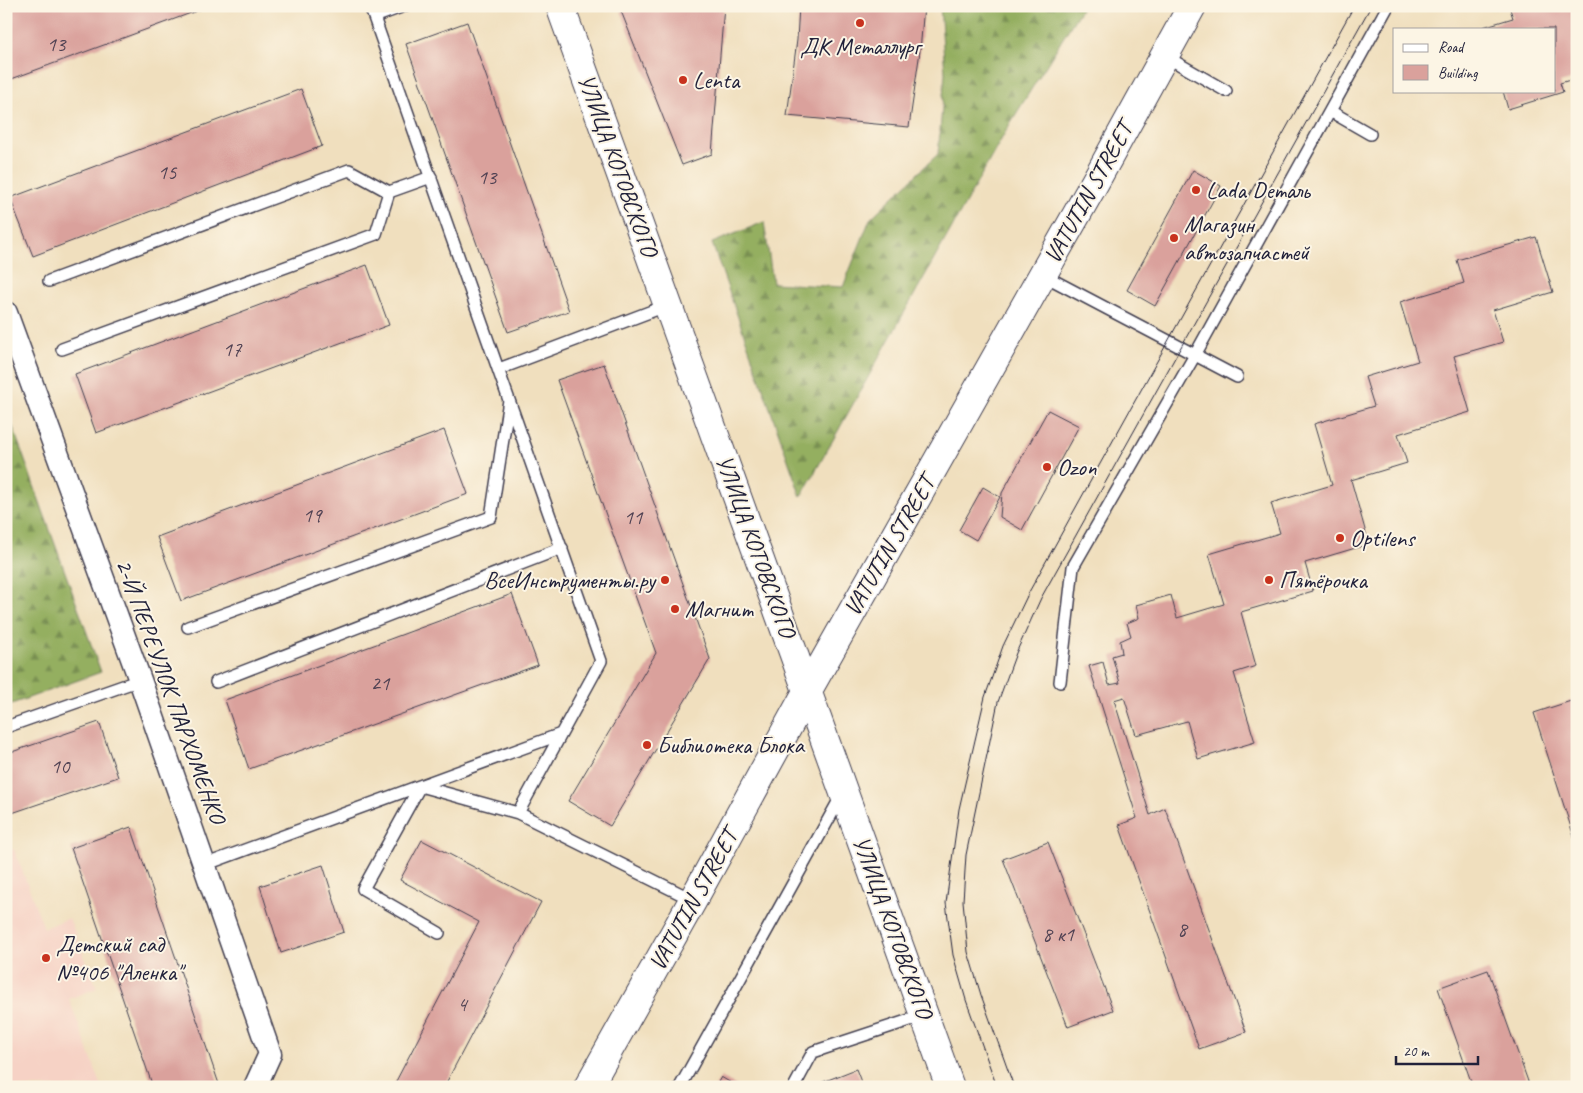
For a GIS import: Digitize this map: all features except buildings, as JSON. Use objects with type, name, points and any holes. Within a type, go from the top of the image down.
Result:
[{"type":"main road","name":"УЛИЦА КОТОВСКОГО","points":[[560,6],[950,1087]]},
{"type":"main road","name":"VATUTIN STREET","points":[[588,1087],[808,690],[1043,275],[1192,6]]},
{"type":"street","name":"2-Й ПЕРЕУЛОК ПАРХОМЕНКО","points":[[6,313],[140,680],[270,1054],[255,1087]]},
{"type":"lane","points":[[404,6],[372,12],[601,661],[518,813]]},
{"type":"lane","points":[[1060,682],[1073,567],[1195,355],[1388,6]]},
{"type":"lane","points":[[1165,56],[1226,91]]},
{"type":"lane","points":[[1330,111],[1370,134]]},
{"type":"lane","points":[[49,281],[349,170],[389,192],[431,177]]},
{"type":"lane","points":[[62,349],[376,234],[389,192]]},
{"type":"lane","points":[[1043,275],[1237,377]]},
{"type":"lane","points":[[499,369],[668,304]]},
{"type":"lane","points":[[188,627],[491,517],[509,398]]},
{"type":"lane","points":[[216,682],[562,548]]},
{"type":"lane","points":[[6,727],[140,680]]},
{"type":"lane","points":[[204,865],[561,734]]},
{"type":"lane","points":[[420,786],[518,813],[693,900]]},
{"type":"lane","points":[[420,786],[363,889],[440,933]]},
{"type":"lane","points":[[680,1087],[844,792]]},
{"type":"lane","points":[[794,1087],[813,1052],[925,1015]]},
{"type":"shaded area","name":"Детский сад №406 \"Аленка\"","points":[[14,849],[44,928],[69,918],[97,988],[69,999],[102,1087],[6,1087],[6,852]]},
{"type":"green space","points":[[940,6],[1083,6],[1011,122],[801,497],[712,243],[764,222],[773,283],[843,287],[870,219],[938,154],[945,73]]},
{"type":"green space","points":[[6,408],[101,672],[6,706]]},
{"type":"tram line","points":[[997,1087],[966,1000],[953,955],[946,903],[959,809],[985,697],[1003,646],[1029,592],[1354,6]]},
{"type":"tram line","points":[[1014,1087],[981,995],[968,952],[963,901],[966,855],[998,702],[1016,653],[1041,598],[1371,6]]},
{"type":"place","name":"ДК Металлург","points":[[860,23]]},
{"type":"place","name":"Lenta","points":[[683,80]]},
{"type":"place","name":"Lada Dеталь","points":[[1196,190]]},
{"type":"place","name":"Магазин автозапчастей","points":[[1174,238]]},
{"type":"place","name":"Ozon","points":[[1047,467]]},
{"type":"place","name":"Optilens","points":[[1340,538]]},
{"type":"place","name":"ВсеИнструменты.ру","points":[[665,580]]},
{"type":"place","name":"Пятёрочка","points":[[1269,580]]},
{"type":"place","name":"Магнит","points":[[675,609]]},
{"type":"place","name":"Библиотека Блока","points":[[647,745]]},
{"type":"place","name":"Детский сад №406 \"Аленка\"","points":[[46,958]]}]
